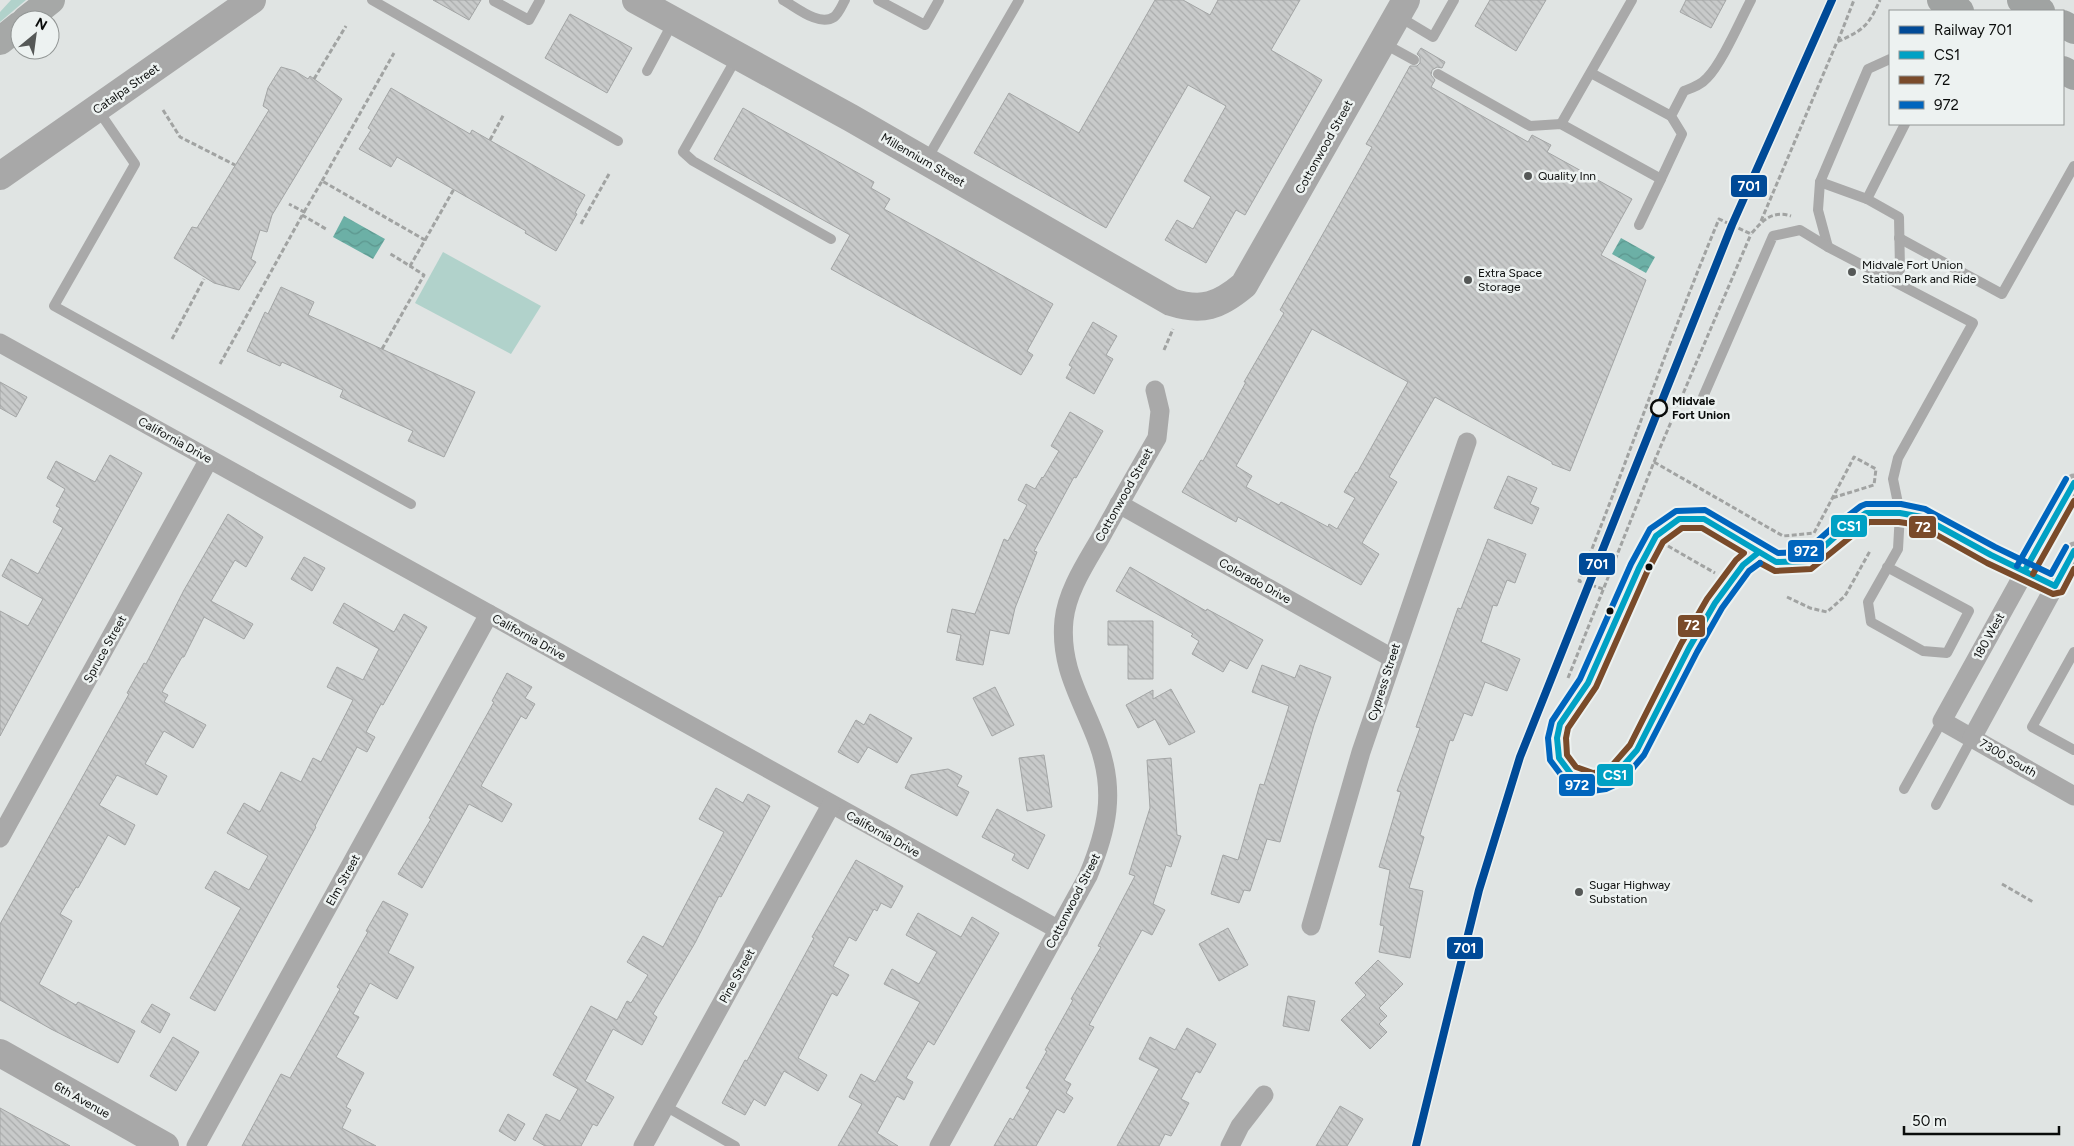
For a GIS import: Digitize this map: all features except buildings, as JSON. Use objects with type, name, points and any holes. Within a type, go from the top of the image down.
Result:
[{"type":"highway","points":[[38,10],[51,0]]},
{"type":"highway","points":[[0,41],[10,33]]},
{"type":"main road","points":[[1941,0],[1958,10]]},
{"type":"main road","points":[[2021,0],[2039,10]]},
{"type":"street","name":"Catalpa Street","points":[[0,176],[252,0]]},
{"type":"street","name":"Millennium Street","points":[[636,0],[1171,302],[1186,307],[1212,306]]},
{"type":"street","name":"Cottonwood Street","points":[[1212,306],[1232,295],[1244,285],[1254,270],[1402,8]]},
{"type":"street","name":"California Drive","points":[[0,343],[1059,930]]},
{"type":"street","name":"Cottonwood Street","points":[[939,1146],[1088,876],[1100,845],[1108,813],[1106,773],[1099,744],[1070,677],[1064,648],[1064,619],[1075,583],[1156,438],[1160,410],[1155,390]]},
{"type":"street","name":"Cypress Street","points":[[1312,926],[1361,752],[1467,442]]},
{"type":"street","name":"Spruce Street","points":[[0,838],[209,459]]},
{"type":"street","name":"180 West","points":[[1942,721],[2074,483]]},
{"type":"street","name":"Colorado Drive","points":[[1119,504],[1392,658]]},
{"type":"street","points":[[1972,738],[2074,551]]},
{"type":"street","name":"Elm Street","points":[[196,1146],[489,614]]},
{"type":"street","name":"7300 South","points":[[1942,721],[2074,796]]},
{"type":"street","name":"Pine Street","points":[[643,1146],[831,805]]},
{"type":"street","name":"6th Avenue","points":[[0,1053],[165,1146]]},
{"type":"street","points":[[1230,1146],[1240,1126],[1264,1095]]},
{"type":"lane","points":[[372,0],[618,141]]},
{"type":"lane","points":[[494,1],[529,20],[540,0]]},
{"type":"lane","points":[[782,0],[818,19],[827,20],[836,16],[845,0]]},
{"type":"lane","points":[[878,0],[925,25],[939,0]]},
{"type":"lane","points":[[926,162],[1019,0]]},
{"type":"lane","points":[[1402,8],[1433,37],[1454,0]]},
{"type":"lane","points":[[1561,124],[1632,0]]},
{"type":"lane","points":[[1671,116],[1684,91],[1698,85],[1707,78],[1717,65],[1751,0]]},
{"type":"lane","points":[[647,71],[674,21]]},
{"type":"lane","points":[[1382,43],[1414,60]]},
{"type":"lane","points":[[738,56],[683,152],[693,161],[830,240]]},
{"type":"lane","points":[[1828,247],[1818,210],[1820,182],[1868,69],[1889,59]]},
{"type":"lane","points":[[1591,73],[1671,116],[1682,134],[1639,225]]},
{"type":"lane","points":[[1438,74],[1530,126],[1561,124],[1661,179]]},
{"type":"lane","points":[[98,109],[135,164],[54,306],[411,504]]},
{"type":"lane","points":[[1867,199],[1904,125]]},
{"type":"lane","points":[[1899,238],[2002,294],[2074,166]]},
{"type":"lane","points":[[1820,182],[1867,199],[1899,217],[1900,270],[1886,277]]},
{"type":"lane","points":[[1704,397],[1773,236],[1800,230],[1828,247],[1973,323],[1898,458],[1893,479],[1900,513],[1898,548],[1887,567],[1868,602],[1871,622],[1923,651],[1947,654],[1970,611],[1887,567]]},
{"type":"lane","points":[[1759,552],[1743,565],[1715,603],[1689,648],[1637,750],[1614,776],[1604,781],[1592,782],[1571,774],[1559,758],[1557,738],[1560,724],[1588,683],[1639,568],[1656,536],[1679,519],[1704,519],[1776,562],[1808,561],[1837,535],[1866,513],[1900,513],[1922,517],[1991,555],[2055,586]]},
{"type":"lane","points":[[2074,652],[2032,727],[2074,750]]},
{"type":"lane","name":"180 West","points":[[1904,789],[1942,721]]},
{"type":"lane","points":[[1936,805],[1972,738]]},
{"type":"lane","points":[[665,1106],[735,1146]]},
{"type":"path","points":[[1760,224],[1854,0]]},
{"type":"path","points":[[1837,42],[1861,31],[1872,18],[1880,0]]},
{"type":"path","points":[[314,79],[346,26]]},
{"type":"path","points":[[220,364],[394,53]]},
{"type":"path","points":[[163,110],[180,136],[235,165]]},
{"type":"path","points":[[490,140],[504,114]]},
{"type":"path","points":[[581,224],[610,174]]},
{"type":"path","points":[[322,181],[425,240]]},
{"type":"path","points":[[410,266],[454,190]]},
{"type":"path","points":[[289,204],[326,229]]},
{"type":"path","points":[[1568,678],[1654,462],[1751,234],[1764,218],[1784,214],[1793,217]]},
{"type":"path","points":[[1604,589],[1579,581],[1692,283],[1719,220],[1751,234]]},
{"type":"path","points":[[382,349],[424,275],[389,253]]},
{"type":"path","points":[[172,339],[204,279]]},
{"type":"path","points":[[1164,350],[1173,329]]},
{"type":"path","points":[[1654,462],[1782,536],[1814,533],[1832,498],[1854,457],[1876,469],[1874,485],[1832,498]]},
{"type":"path","points":[[1666,546],[1715,573]]},
{"type":"path","points":[[1787,597],[1810,608],[1827,612],[1845,596],[1870,551]]},
{"type":"path","points":[[2002,884],[2034,902]]},
{"type":"shaded area","points":[[11,0],[26,0],[14,10],[10,10],[10,14],[0,22],[0,12]]},
{"type":"shaded area","points":[[443,252],[541,306],[511,354],[415,303]]},
{"type":"water","points":[[344,216],[385,239],[373,259],[333,237]]},
{"type":"water","points":[[1621,238],[1655,257],[1646,273],[1612,254]]},
{"type":"rail line","name":"701","points":[[1416,1146],[1479,890],[1520,757],[1732,225],[1832,0]]},
{"type":"transit line","name":"972","points":[[2017,566],[2066,479]]},
{"type":"transit line","name":"CS1","points":[[2025,570],[2074,483]]},
{"type":"transit line","name":"72","points":[[2033,574],[2074,501]]},
{"type":"transit line","name":"972","points":[[1760,563],[1749,571],[1722,608],[1644,755],[1621,782],[1606,789],[1592,791],[1565,780],[1550,760],[1548,738],[1552,721],[1580,679],[1631,564],[1650,529],[1676,511],[1705,510],[1778,553],[1805,552],[1832,528],[1866,504],[1901,504],[1925,509],[1995,547],[2051,574],[2066,547]]},
{"type":"transit line","name":"CS1","points":[[1759,552],[1743,565],[1715,603],[1689,648],[1637,750],[1614,776],[1604,781],[1592,782],[1571,774],[1559,758],[1557,738],[1560,724],[1588,683],[1639,568],[1656,536],[1679,519],[1704,519],[1776,562],[1808,561],[1837,535],[1866,513],[1900,513],[1922,517],[1991,555],[2055,586],[2074,551]]},
{"type":"transit line","name":"72","points":[[1760,563],[1775,571],[1811,569],[1869,522],[1899,522],[1919,525],[1987,563],[2053,594],[2062,592],[2074,569]]},
{"type":"transit line","name":"72","points":[[1682,528],[1702,528],[1744,553],[1736,560],[1707,599],[1681,644],[1630,745],[1609,769],[1602,772],[1593,773],[1576,767],[1567,755],[1566,738],[1568,728],[1596,687],[1647,572],[1663,542],[1682,528]]},
{"type":"place","name":"Quality Inn","points":[[1528,176]]},
{"type":"place","name":"Midvale Fort Union Station Park and Ride","points":[[1852,272]]},
{"type":"place","name":"Extra Space Storage","points":[[1468,280]]},
{"type":"place","name":"Midvale Fort Union","points":[[1659,408]]},
{"type":"place","name":"Sugar Highway Substation","points":[[1579,892]]}]
